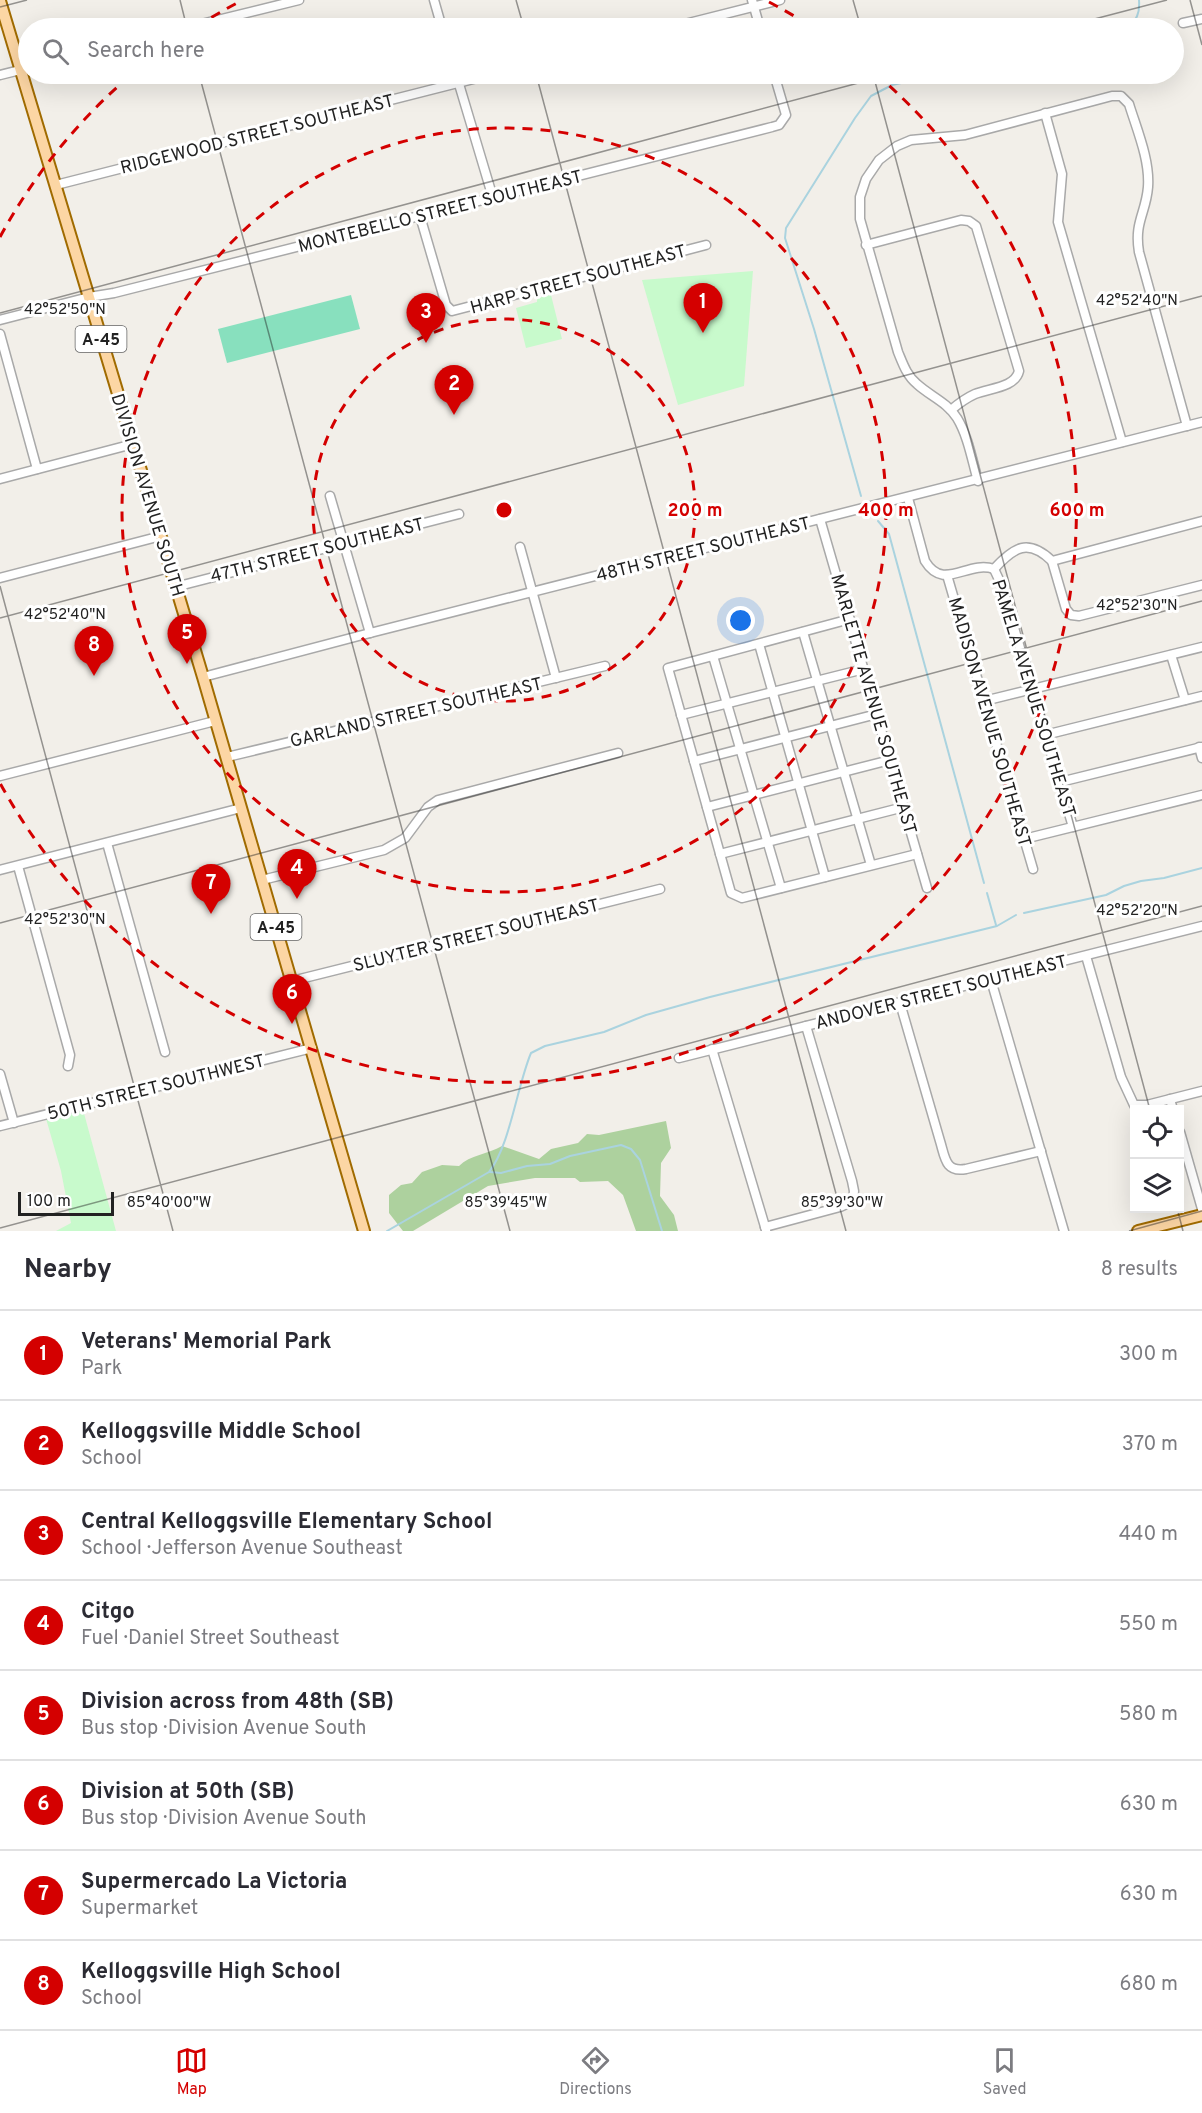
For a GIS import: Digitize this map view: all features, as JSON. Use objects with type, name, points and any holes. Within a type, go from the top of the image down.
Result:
[{"type":"main road","name":"DIVISION AVENUE SOUTH","points":[[0,1],[18,50]]},
{"type":"main road","name":"DIVISION AVENUE SOUTH","points":[[29,84],[88,297],[242,808],[364,1231]]},
{"type":"main road","points":[[1138,1231],[1202,1215]]},
{"type":"street","points":[[226,18],[299,0]]},
{"type":"street","points":[[434,0],[439,18]]},
{"type":"street","points":[[703,18],[753,3],[780,0]]},
{"type":"street","points":[[753,3],[757,18]]},
{"type":"street","points":[[1184,22],[1202,18]]},
{"type":"street","points":[[0,75],[18,71]]},
{"type":"street","name":"RIDGEWOOD STREET SOUTHEAST","points":[[56,185],[435,84]]},
{"type":"street","points":[[459,84],[493,198]]},
{"type":"street","name":"MONTEBELLO STREET SOUTHEAST","points":[[0,320],[779,125],[786,115],[777,84]]},
{"type":"street","points":[[978,481],[963,430],[951,410],[936,396],[918,385],[904,367],[866,245],[859,208],[866,179],[879,160],[897,146],[911,140],[952,137],[1121,96],[1129,104],[1148,174],[1148,190],[1137,229],[1139,252],[1188,426]]},
{"type":"street","points":[[1045,113],[1062,174],[1058,222],[1122,442]]},
{"type":"street","name":"HARP STREET SOUTHEAST","points":[[420,216],[446,305],[450,311],[706,245]]},
{"type":"street","points":[[866,245],[955,222],[969,221],[977,228],[1019,371],[1012,382],[975,394],[951,410]]},
{"type":"street","points":[[0,334],[37,469]]},
{"type":"street","name":"48TH STREET SOUTHEAST","points":[[203,677],[1202,422]]},
{"type":"street","points":[[0,479],[133,444]]},
{"type":"street","points":[[330,496],[370,633]]},
{"type":"street","points":[[908,498],[925,561],[934,572],[947,575],[981,567],[994,569],[1012,551],[1030,547],[1042,551],[1052,561],[1066,609],[1071,615],[1079,616],[1202,585]]},
{"type":"street","name":"47TH STREET SOUTHEAST","points":[[175,586],[459,514]]},
{"type":"street","name":"MARLETTE AVENUE SOUTHEAST","points":[[820,519],[927,888]]},
{"type":"street","points":[[1052,561],[1202,521]]},
{"type":"street","points":[[0,578],[161,536]]},
{"type":"street","points":[[520,547],[556,678]]},
{"type":"street","name":"PAMELA AVENUE SOUTHEAST","points":[[994,569],[1001,584],[1073,827]]},
{"type":"street","name":"MADISON AVENUE SOUTHEAST","points":[[947,575],[1033,869]]},
{"type":"street","points":[[850,620],[668,668],[731,893],[742,898],[917,854]]},
{"type":"street","points":[[803,632],[871,865]]},
{"type":"street","points":[[759,644],[825,877]]},
{"type":"street","points":[[984,701],[1202,647]]},
{"type":"street","points":[[1171,655],[1185,700]]},
{"type":"street","points":[[713,656],[781,888]]},
{"type":"street","name":"GARLAND STREET SOUTHEAST","points":[[226,757],[605,666]]},
{"type":"street","points":[[681,715],[864,669]]},
{"type":"street","points":[[1045,735],[1202,696]]},
{"type":"street","points":[[694,761],[877,714]]},
{"type":"street","points":[[0,776],[215,721]]},
{"type":"street","points":[[1060,782],[1200,747],[1202,758]]},
{"type":"street","points":[[262,880],[391,847],[405,838],[428,807],[438,800],[618,753]]},
{"type":"street","points":[[707,807],[890,760]]},
{"type":"street","points":[[1024,839],[1202,795]]},
{"type":"street","points":[[720,854],[904,807]]},
{"type":"street","points":[[0,870],[242,808]]},
{"type":"street","points":[[107,843],[165,1052]]},
{"type":"street","points":[[18,866],[70,1054],[68,1066]]},
{"type":"street","name":"SLUYTER STREET SOUTHEAST","points":[[292,981],[660,889]]},
{"type":"street","name":"ANDOVER STREET SOUTHEAST","points":[[679,1058],[1202,926]]},
{"type":"street","points":[[1086,956],[1118,1066],[1130,1100],[1134,1105],[1140,1106],[1202,1091]]},
{"type":"street","points":[[991,980],[1064,1231]]},
{"type":"street","points":[[900,1004],[947,1163],[959,1170],[1041,1151]]},
{"type":"street","points":[[712,1049],[766,1229],[853,1201],[852,1181],[806,1026]]},
{"type":"street","name":"50TH STREET SOUTHWEST","points":[[0,1126],[312,1048]]},
{"type":"street","points":[[0,1074],[14,1123]]},
{"type":"street","points":[[1170,1099],[1172,1105]]},
{"type":"street","points":[[1184,1149],[1202,1209]]},
{"type":"green space","points":[[753,271],[744,386],[678,405],[642,280]]},
{"type":"green space","points":[[351,295],[360,329],[227,363],[218,329]]},
{"type":"green space","points":[[551,295],[562,339],[526,348],[516,308],[537,302],[537,298]]},
{"type":"green space","points":[[82,1106],[116,1231],[56,1231],[71,1223],[61,1171],[45,1115]]},
{"type":"green space","points":[[666,1121],[671,1148],[661,1163],[660,1196],[674,1215],[678,1231],[636,1231],[623,1195],[608,1181],[580,1182],[575,1178],[535,1178],[488,1186],[413,1231],[403,1231],[389,1213],[389,1195],[401,1185],[412,1183],[422,1172],[442,1165],[459,1166],[468,1159],[502,1146],[539,1159],[551,1149],[578,1143],[587,1134],[599,1135]]},
{"type":"waterway","points":[[1136,18],[1139,0]]},
{"type":"waterway","points":[[861,496],[814,329],[785,238],[786,228],[855,118],[871,96],[897,84]]},
{"type":"waterway","points":[[878,521],[889,534],[984,883]]},
{"type":"waterway","points":[[1024,913],[1106,895],[1141,881],[1164,878],[1202,868]]},
{"type":"waterway","points":[[987,893],[996,925]]},
{"type":"waterway","points":[[387,1231],[489,1172],[508,1132],[531,1053],[545,1046],[604,1032],[646,1015],[710,997],[997,926],[1016,915]]},
{"type":"waterway","points":[[490,1172],[501,1173],[527,1166],[550,1164],[570,1156],[621,1145],[631,1149],[640,1160],[662,1231]]},
{"type":"place","name":"Veterans' Memorial Park","points":[[703,333]]},
{"type":"place","name":"Central Kelloggsville Elementary School","points":[[426,343]]},
{"type":"place","name":"Kelloggsville Middle School","points":[[454,415]]},
{"type":"place","name":"Division across from 48th (SB)","points":[[187,664]]},
{"type":"place","name":"Kelloggsville High School","points":[[94,676]]},
{"type":"place","name":"Citgo","points":[[297,899]]},
{"type":"place","name":"Supermercado La Victoria","points":[[211,914]]},
{"type":"place","name":"Division at 50th (SB)","points":[[292,1024]]}]
